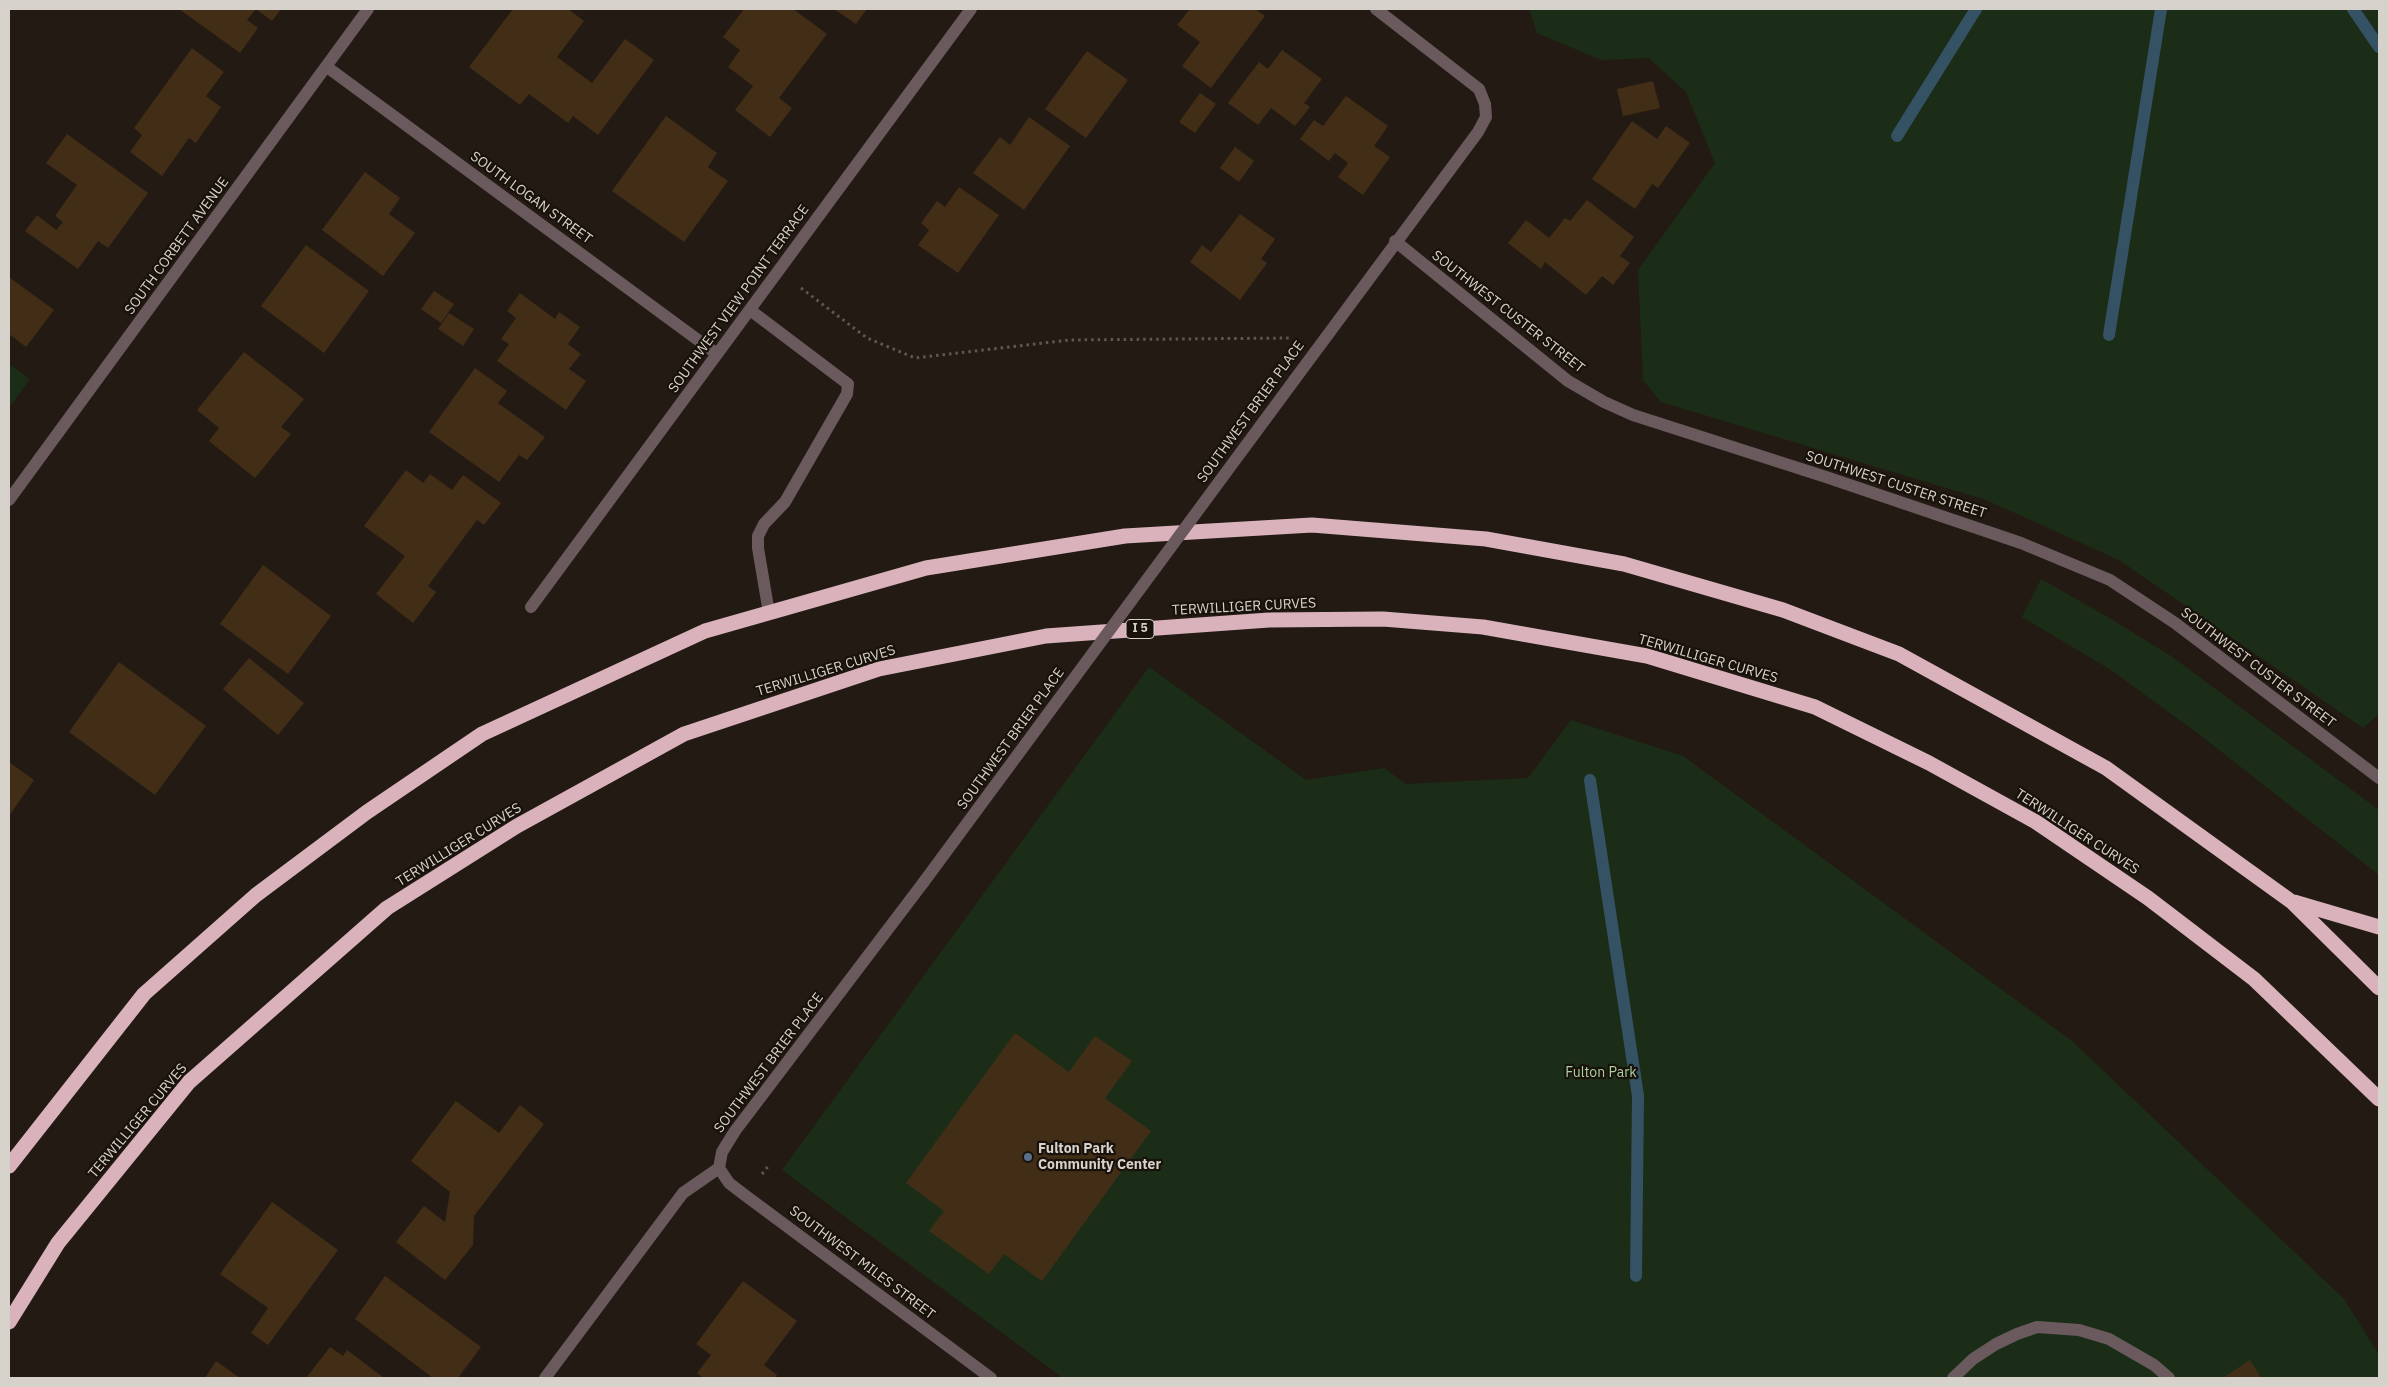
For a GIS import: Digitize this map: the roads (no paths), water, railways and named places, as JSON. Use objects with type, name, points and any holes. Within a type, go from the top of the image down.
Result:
[{"type":"highway","points":[[9,1166],[144,994],[256,895],[367,812],[482,734],[705,631],[926,568],[1124,536],[1312,525],[1486,539],[1624,564],[1782,610],[1899,654],[2106,768],[2292,902],[2379,988]]},
{"type":"highway","name":"TERWILLIGER CURVES","points":[[9,1322],[58,1243],[189,1082],[388,908],[517,826],[684,734],[879,669],[1046,636],[1269,620],[1384,619],[1483,627],[1647,656],[1815,707],[1929,763],[2036,822],[2148,898],[2254,979],[2379,1099]]},
{"type":"highway","points":[[2292,902],[2379,927]]},
{"type":"street","name":"SOUTH CORBETT AVENUE","points":[[9,500],[368,9]]},
{"type":"street","name":"SOUTHWEST VIEW POINT TERRACE","points":[[531,607],[971,9]]},
{"type":"street","name":"SOUTHWEST BRIER PLACE","points":[[719,1168],[722,1152],[735,1131],[924,883],[1295,379],[1323,338],[1478,132],[1486,117],[1485,104],[1479,89],[1376,9]]},
{"type":"street","name":"SOUTH LOGAN STREET","points":[[327,66],[717,354]]},
{"type":"street","name":"SOUTHWEST CUSTER STREET","points":[[1396,241],[1568,382],[1604,402],[1633,415],[2021,542],[2110,580],[2175,623],[2379,778]]},
{"type":"street","points":[[750,310],[848,384],[847,394],[785,502],[764,524],[758,536],[758,548],[769,613]]},
{"type":"street","points":[[546,1378],[683,1193],[719,1168]]},
{"type":"street","name":"SOUTHWEST MILES STREET","points":[[719,1168],[729,1183],[991,1378]]},
{"type":"street","points":[[1953,1378],[1973,1360],[1996,1344],[2017,1334],[2037,1328],[2080,1330],[2109,1339],[2154,1365],[2169,1378]]},
{"type":"waterway","points":[[1897,136],[1976,9]]},
{"type":"waterway","points":[[2109,335],[2161,9]]},
{"type":"waterway","points":[[2353,9],[2379,47]]},
{"type":"waterway","points":[[1590,780],[1638,1096],[1636,1276]]},
{"type":"place","name":"Fulton Park Community Center","points":[[1028,1157]]},
{"type":"park label","name":"Fulton Park","points":[[1601,1073]]}]
